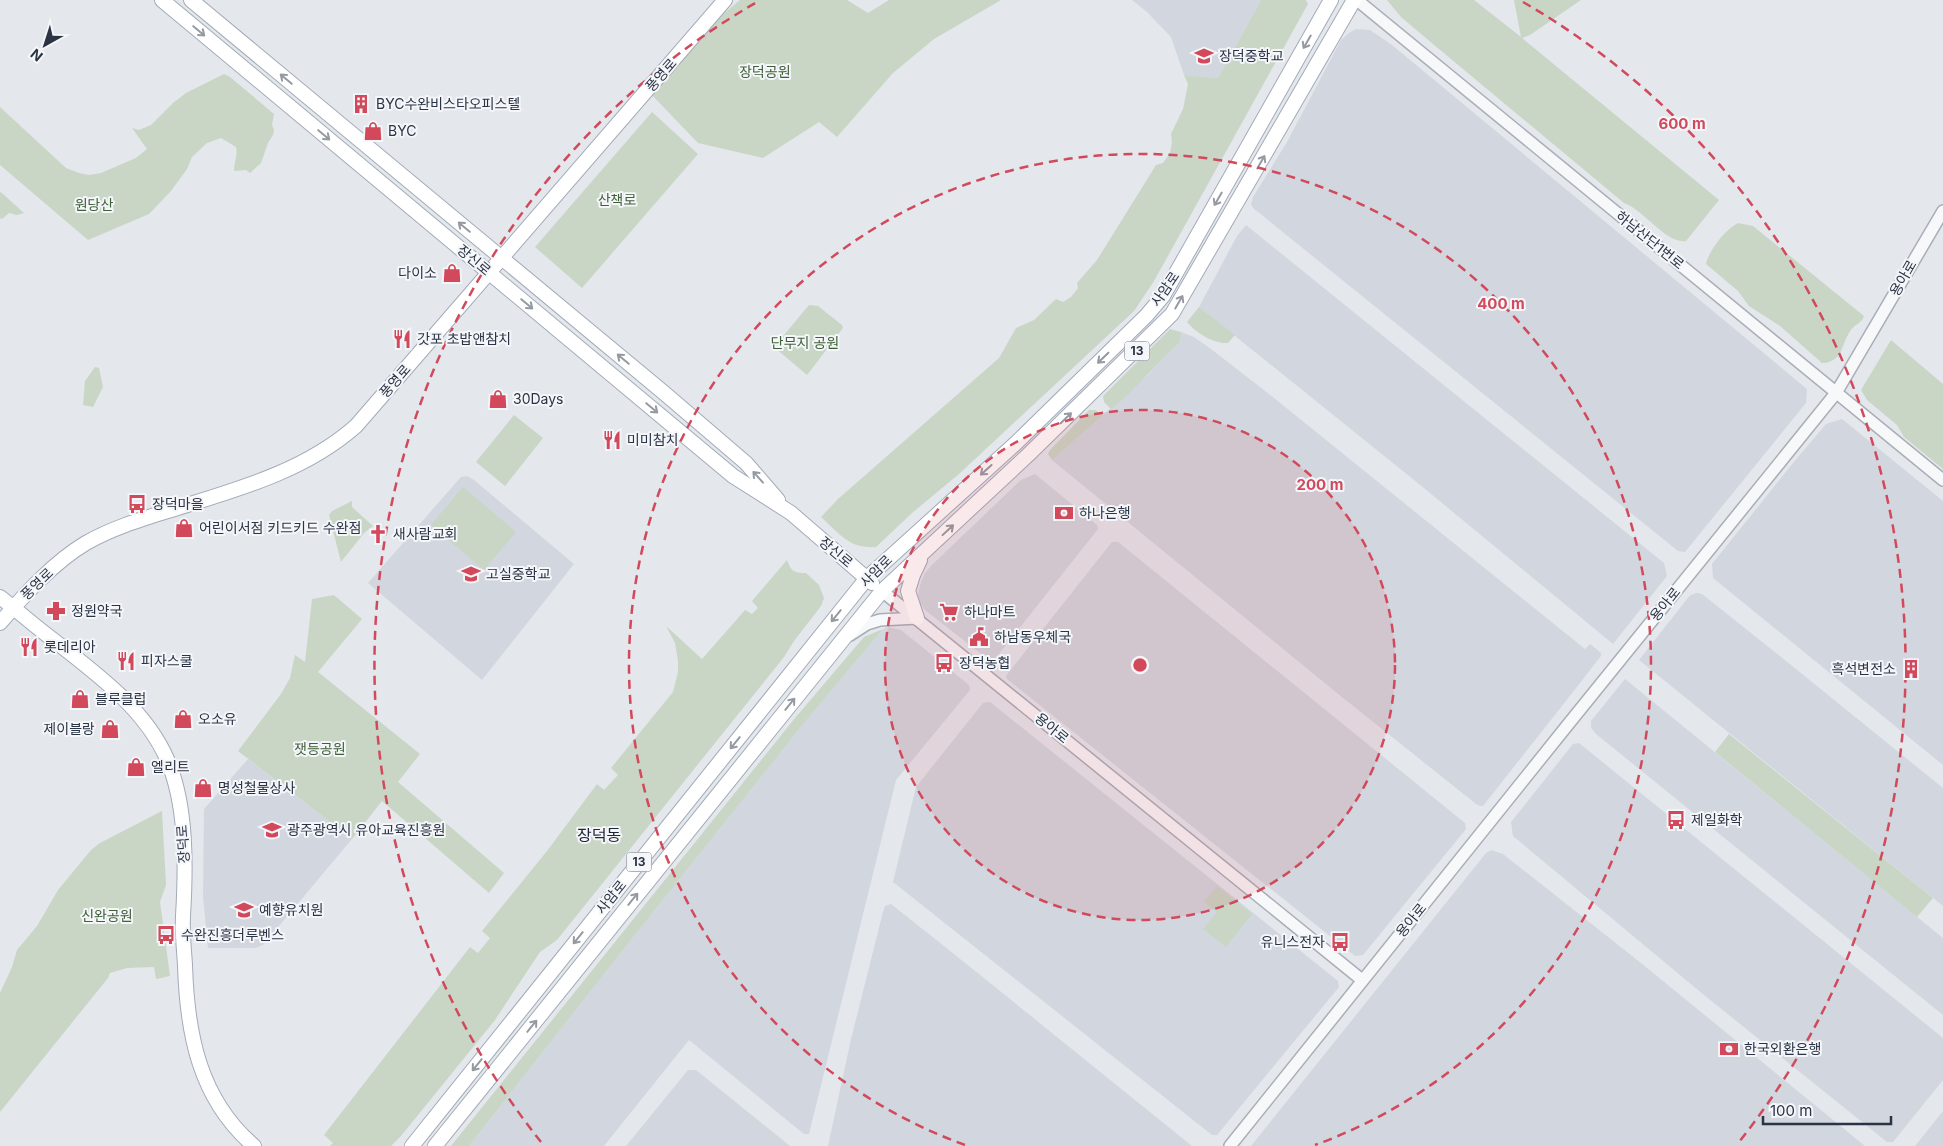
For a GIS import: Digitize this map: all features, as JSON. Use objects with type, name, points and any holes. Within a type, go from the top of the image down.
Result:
[{"type":"main road","name":"장신로","points":[[162,0],[733,476],[791,513]]},
{"type":"main road","name":"장신로","points":[[191,0],[663,392],[746,463],[791,513],[882,591]]},
{"type":"main road","name":"풍영로","points":[[0,623],[13,608],[69,555],[100,536],[130,523],[276,474],[308,461],[337,443],[356,426],[725,0]]},
{"type":"main road","name":"사암로","points":[[412,1146],[867,578],[1015,444],[1146,316],[1163,296],[1331,0]]},
{"type":"main road","name":"사암로","points":[[435,1146],[882,591],[1028,455],[1162,326],[1172,314],[1356,0]]},
{"type":"main road","points":[[917,618],[908,591],[912,575],[923,552]]},
{"type":"main road","name":"장덕로","points":[[0,597],[114,688],[148,728],[167,760],[178,793],[183,837],[186,998],[193,1042],[199,1064],[218,1104],[236,1129],[254,1146]]},
{"type":"street","name":"하남산단1번로","points":[[1356,0],[1943,480]]},
{"type":"street","name":"용아로","points":[[1230,1146],[1836,393],[1943,211]]},
{"type":"street","name":"용아로","points":[[882,591],[1362,980]]},
{"type":"street","points":[[841,640],[867,624],[880,620],[917,618]]},
{"type":"shaded area","name":"장덕중학교","points":[[1132,0],[1261,0],[1218,78],[1184,75],[1171,37],[1147,12]]},
{"type":"shaded area","points":[[1356,29],[1370,30],[1392,45],[1807,389],[1806,403],[1685,552],[1678,551],[1253,208],[1251,204],[1253,197],[1287,142],[1341,40]]},
{"type":"shaded area","points":[[1246,225],[1664,563],[1667,576],[1613,644],[1419,484],[1199,307],[1237,236]]},
{"type":"shaded area","points":[[1181,332],[1194,337],[1269,394],[1585,649],[1590,644],[1601,653],[1601,656],[1483,806],[1476,804],[1342,697],[1052,460],[1149,374],[1167,353],[1180,342]]},
{"type":"shaded area","points":[[1842,419],[1943,501],[1943,765],[1713,578],[1712,564],[1793,463],[1826,424]]},
{"type":"shaded area","points":[[1035,474],[1097,525],[1098,529],[994,660],[989,660],[925,610],[920,603],[918,595],[920,585],[925,573],[933,564],[1021,480]]},
{"type":"shaded area","name":"고실중학교","points":[[467,476],[574,564],[482,680],[368,583],[461,477]]},
{"type":"shaded area","points":[[1112,542],[1118,542],[1465,823],[1466,829],[1363,955],[1355,956],[1007,679],[1006,676]]},
{"type":"shaded area","points":[[1697,593],[1702,594],[1943,788],[1943,906],[1639,660],[1687,599]]},
{"type":"shaded area","points":[[887,627],[901,630],[969,685],[970,690],[896,780],[809,1134],[804,1134],[689,1040],[604,1146],[469,1146],[805,722],[883,629]]},
{"type":"shaded area","points":[[1625,679],[1943,938],[1943,1015],[1596,734],[1591,728],[1591,721]]},
{"type":"shaded area","points":[[990,702],[1338,981],[1339,987],[1217,1135],[1212,1135],[893,882],[916,787],[983,703]]},
{"type":"shaded area","points":[[1579,743],[1943,1038],[1943,1080],[1893,1142],[1887,1142],[1704,995],[1513,836],[1511,822],[1573,744]]},
{"type":"shaded area","name":"광주광역시 유아교육진흥원","points":[[248,759],[352,839],[263,945],[255,948],[208,948],[203,896],[204,809]]},
{"type":"shaded area","points":[[1491,850],[1503,854],[1641,963],[1865,1146],[1251,1146],[1486,853]]},
{"type":"shaded area","points":[[891,904],[1192,1146],[828,1146],[851,1039],[883,912],[885,906]]},
{"type":"shaded area","points":[[688,1070],[696,1070],[790,1146],[626,1146]]},
{"type":"shaded area","points":[[1943,1111],[1943,1146],[1915,1146]]},
{"type":"green space","name":"장덕공원","points":[[740,0],[847,0],[868,13],[889,0],[1001,0],[934,39],[893,73],[837,137],[819,122],[763,158],[698,143],[648,91],[702,32]]},
{"type":"green space","points":[[1261,0],[1306,0],[1308,4],[1154,281],[1134,311],[959,474],[912,513],[876,547],[859,546],[846,539],[821,517],[838,499],[999,358],[1016,328],[1034,320],[1056,299],[1063,302],[1071,297],[1078,288],[1077,283],[1097,260],[1156,165],[1163,163],[1170,153],[1171,134],[1183,109],[1188,84],[1184,75],[1218,78]]},
{"type":"green space","points":[[1387,0],[1474,0],[1521,37],[1514,0],[1581,0],[1530,35],[1522,38],[1719,200],[1686,241],[1678,241],[1671,237],[1624,203],[1421,34],[1401,17]]},
{"type":"green space","name":"원당산","points":[[224,74],[274,114],[273,135],[261,163],[250,173],[246,170],[234,171],[236,147],[221,138],[207,143],[192,157],[187,169],[171,191],[149,214],[88,240],[0,165],[0,107],[66,168],[89,175],[101,173],[136,158],[147,149],[132,128],[139,130],[151,125],[186,93]]},
{"type":"green space","name":"산책로","points":[[652,112],[698,154],[582,288],[535,247]]},
{"type":"green space","points":[[0,192],[24,213],[17,215],[9,213],[2,219],[0,218]]},
{"type":"green space","points":[[1738,223],[1753,226],[1864,316],[1851,330],[1841,352],[1834,360],[1822,363],[1780,326],[1749,306],[1738,291],[1706,264],[1710,253],[1718,241]]},
{"type":"green space","name":"단무지 공원","points":[[809,305],[818,306],[842,325],[843,328],[807,375],[774,347]]},
{"type":"green space","points":[[1199,307],[1235,335],[1228,343],[1217,342],[1206,337],[1187,322]]},
{"type":"green space","points":[[1170,329],[1181,332],[1180,342],[1111,409],[1104,402],[1103,396]]},
{"type":"green space","points":[[1891,340],[1943,384],[1943,469],[1904,437],[1897,425],[1867,400],[1861,390]]},
{"type":"green space","points":[[95,367],[99,368],[103,387],[93,407],[83,405],[85,381]]},
{"type":"green space","points":[[1089,410],[1095,410],[1103,415],[1052,460],[1048,454],[1050,450]]},
{"type":"green space","points":[[514,415],[543,438],[505,486],[476,462]]},
{"type":"green space","points":[[463,487],[516,532],[484,570],[431,525]]},
{"type":"green space","points":[[352,501],[352,507],[373,526],[364,533],[341,562],[329,515],[332,511]]},
{"type":"green space","points":[[787,560],[794,571],[806,573],[819,585],[824,598],[821,606],[784,657],[557,940],[540,952],[495,1020],[401,1136],[391,1146],[330,1146],[333,1143],[324,1135],[470,947],[478,953],[490,938],[482,931],[547,851],[597,784],[604,790],[618,775],[611,768],[673,692],[678,672],[678,661],[675,643],[666,626],[702,659],[745,610],[752,614],[758,608],[752,601]]},
{"type":"green space","name":"잿등공원","points":[[334,595],[362,619],[318,672],[420,754],[398,782],[504,873],[489,893],[382,801],[352,839],[238,751],[281,694],[290,678],[295,655],[305,662],[312,599]]},
{"type":"green space","points":[[883,629],[805,722],[469,1146],[451,1146],[795,718],[864,637]]},
{"type":"green space","points":[[1729,734],[1933,898],[1917,917],[1715,752]]},
{"type":"green space","name":"신완공원","points":[[162,811],[166,885],[160,902],[170,976],[156,979],[154,967],[127,968],[110,973],[108,978],[0,1112],[0,993],[12,967],[17,950],[37,926],[58,890],[91,850],[100,843]]},
{"type":"green space","points":[[1217,886],[1252,914],[1226,947],[1203,929],[1217,912],[1204,902]]},
{"type":"place","name":"장덕중학교","points":[[1204,56]]},
{"type":"place","name":"BYC수완비스타오피스텔","points":[[361,104]]},
{"type":"place","name":"BYC","points":[[373,131]]},
{"type":"place","name":"다이소","points":[[452,273]]},
{"type":"place","name":"갓포 초밥앤참치","points":[[402,339]]},
{"type":"place","name":"30Days","points":[[498,399]]},
{"type":"place","name":"미미참치","points":[[612,440]]},
{"type":"place","name":"장덕마을","points":[[137,504]]},
{"type":"place","name":"하나은행","points":[[1064,513]]},
{"type":"place","name":"어린이서점 키드키드 수완점","points":[[184,528]]},
{"type":"place","name":"새사람교회","points":[[378,534]]},
{"type":"place","name":"고실중학교","points":[[471,574]]},
{"type":"place","name":"정원약국","points":[[56,611]]},
{"type":"place","name":"하나마트","points":[[949,612]]},
{"type":"place","name":"하남동우체국","points":[[979,637]]},
{"type":"place","name":"롯데리아","points":[[29,647]]},
{"type":"place","name":"피자스쿨","points":[[126,661]]},
{"type":"place","name":"장덕농협","points":[[944,663]]},
{"type":"place","name":"흑석변전소","points":[[1911,669]]},
{"type":"place","name":"블루클럽","points":[[80,699]]},
{"type":"place","name":"오소유","points":[[183,719]]},
{"type":"place","name":"제이블랑","points":[[110,729]]},
{"type":"place","name":"엘리트","points":[[136,767]]},
{"type":"place","name":"명성철물상사","points":[[203,788]]},
{"type":"place","name":"제일화학","points":[[1676,820]]},
{"type":"place","name":"광주광역시 유아교육진흥원","points":[[272,830]]},
{"type":"place","name":"예향유치원","points":[[244,910]]},
{"type":"place","name":"수완진흥더루벤스","points":[[166,935]]},
{"type":"place","name":"유니스전자","points":[[1340,942]]},
{"type":"place","name":"한국외환은행","points":[[1729,1049]]},
{"type":"district","name":"장덕동","points":[[599,835]]}]
